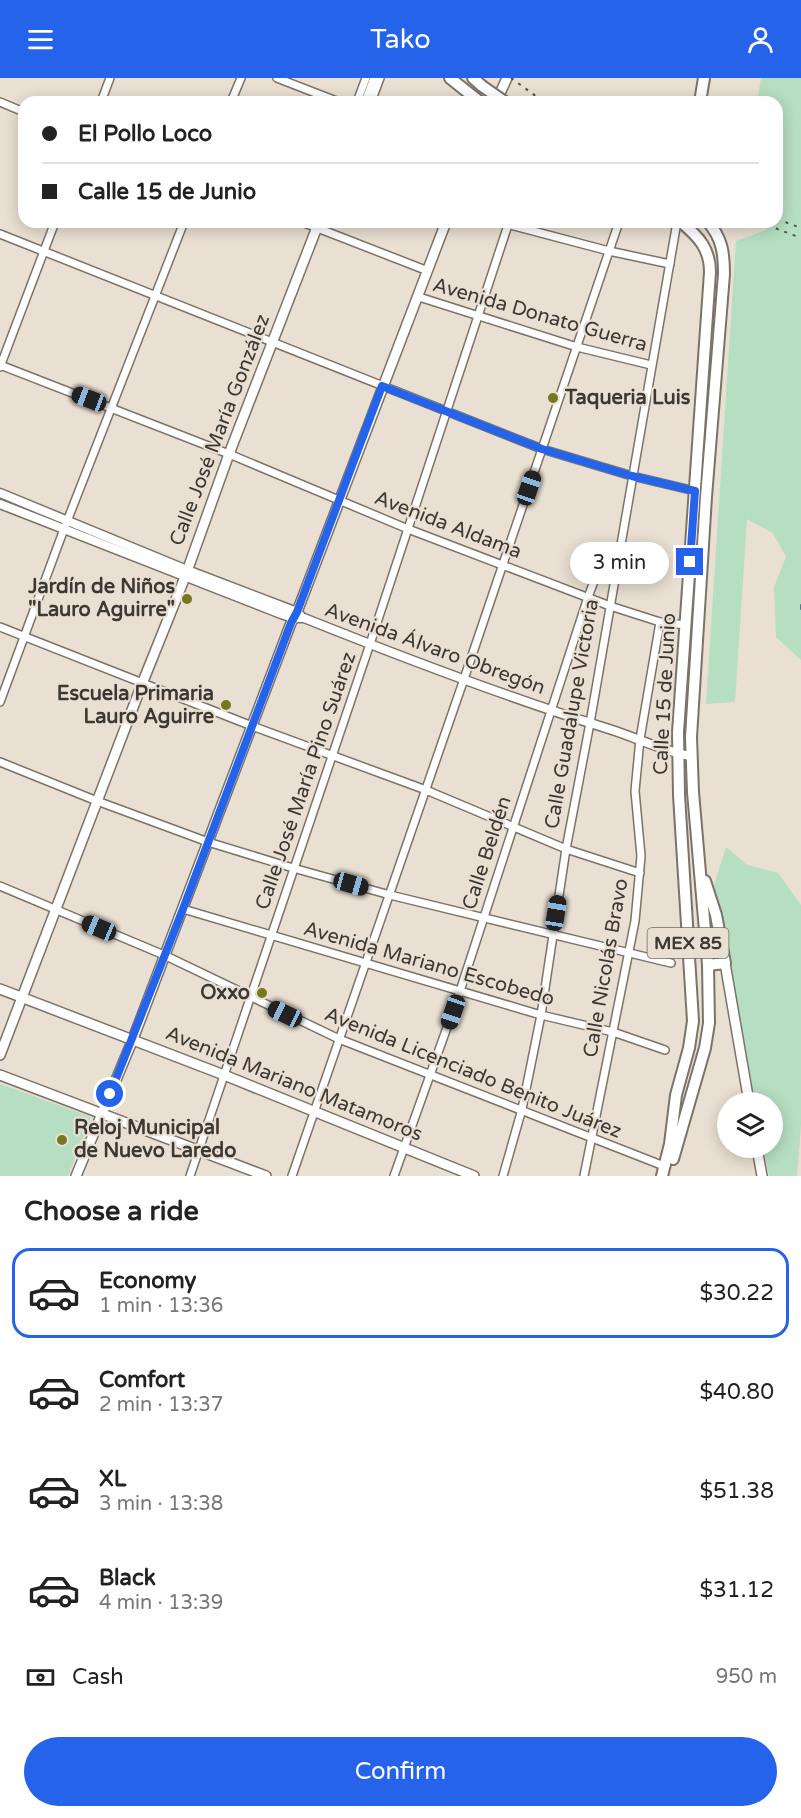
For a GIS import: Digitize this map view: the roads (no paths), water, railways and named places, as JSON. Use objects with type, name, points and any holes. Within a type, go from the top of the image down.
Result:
[{"type":"main road","points":[[368,96],[375,78]]},
{"type":"main road","points":[[450,78],[472,96]]},
{"type":"main road","points":[[473,78],[496,96]]},
{"type":"main road","points":[[494,96],[501,78]]},
{"type":"main road","points":[[499,96],[507,78]]},
{"type":"main road","points":[[701,96],[704,78]]},
{"type":"main road","name":"Calle José María González","points":[[0,1054],[317,228]]},
{"type":"main road","points":[[76,1176],[183,909],[252,726],[298,616],[382,386],[445,228]]},
{"type":"main road","name":"Calle 15 de Junio","points":[[666,1170],[676,1095],[689,1048],[693,1021],[677,754],[710,265],[704,244],[686,228]]},
{"type":"main road","name":"Calle 15 de Junio","points":[[666,1170],[706,1041],[710,1010],[692,756],[697,629],[724,259],[719,236],[713,228]]},
{"type":"main road","points":[[700,416],[712,416]]},
{"type":"main road","points":[[680,823],[716,915],[747,1092]]},
{"type":"main road","points":[[708,965],[725,963]]},
{"type":"main road","name":"Avenida Mariano Matamoros","points":[[0,988],[474,1176]]},
{"type":"main road","points":[[0,1075],[266,1176]]},
{"type":"main road","points":[[759,1158],[762,1176]]},
{"type":"street","points":[[103,96],[110,78]]},
{"type":"street","points":[[234,96],[241,78]]},
{"type":"street","points":[[277,78],[324,96]]},
{"type":"street","points":[[359,96],[366,78]]},
{"type":"street","points":[[373,96],[380,78]]},
{"type":"street","points":[[0,102],[18,110]]},
{"type":"street","points":[[0,366],[53,228]]},
{"type":"street","points":[[0,702],[65,525],[182,228]]},
{"type":"street","points":[[325,228],[428,271]]},
{"type":"street","name":"Calle José María Pino Suárez","points":[[190,1176],[370,644],[507,228]]},
{"type":"street","points":[[520,228],[670,264]]},
{"type":"street","points":[[292,1176],[617,228]]},
{"type":"street","name":"Calle Guadalupe Victoria","points":[[503,1176],[522,1109],[541,1014],[566,849],[590,723],[651,365],[678,228]]},
{"type":"street","points":[[0,234],[542,449],[632,476],[695,491]]},
{"type":"street","name":"Avenida Donato Guerra","points":[[419,297],[577,347],[651,365]]},
{"type":"street","name":"Avenida Aldama","points":[[0,366],[229,454],[408,529],[610,606],[660,622],[686,625]]},
{"type":"street","name":"Avenida Álvaro Obregón","points":[[0,493],[65,525]]},
{"type":"street","name":"Avenida Álvaro Obregón","points":[[0,504],[65,525],[186,574],[464,679],[640,739],[677,754],[692,756]]},
{"type":"street","name":"Calle Beldén","points":[[394,1176],[460,991],[512,825],[588,597],[603,563],[611,551],[620,548]]},
{"type":"street","name":"Calle Nicolás Bravo","points":[[585,1176],[629,954],[640,873],[640,836],[635,791],[640,739],[660,622]]},
{"type":"street","points":[[0,627],[142,684],[426,790],[566,849],[640,873]]},
{"type":"street","points":[[0,762],[208,842],[293,868],[390,895],[671,963]]},
{"type":"street","name":"Avenida Licenciado Benito Juárez","points":[[0,886],[164,955],[339,1040],[522,1109],[666,1170]]},
{"type":"street","name":"Avenida Mariano Escobedo","points":[[183,909],[460,991],[613,1032],[665,1050]]},
{"type":"railway","points":[[511,78],[536,96]]},
{"type":"railway","points":[[783,221],[801,228]]},
{"type":"railway","points":[[775,228],[801,238]]},
{"type":"place","name":"Taqueria Luis","points":[[553,398]]},
{"type":"place","name":"Jardín de Niños \"Lauro Aguirre\"","points":[[187,599]]},
{"type":"place","name":"Escuela Primaria Lauro Aguirre","points":[[226,705]]},
{"type":"place","name":"Oxxo","points":[[262,993]]},
{"type":"place","name":"Reloj Municipal de Nuevo Laredo","points":[[62,1140]]}]
